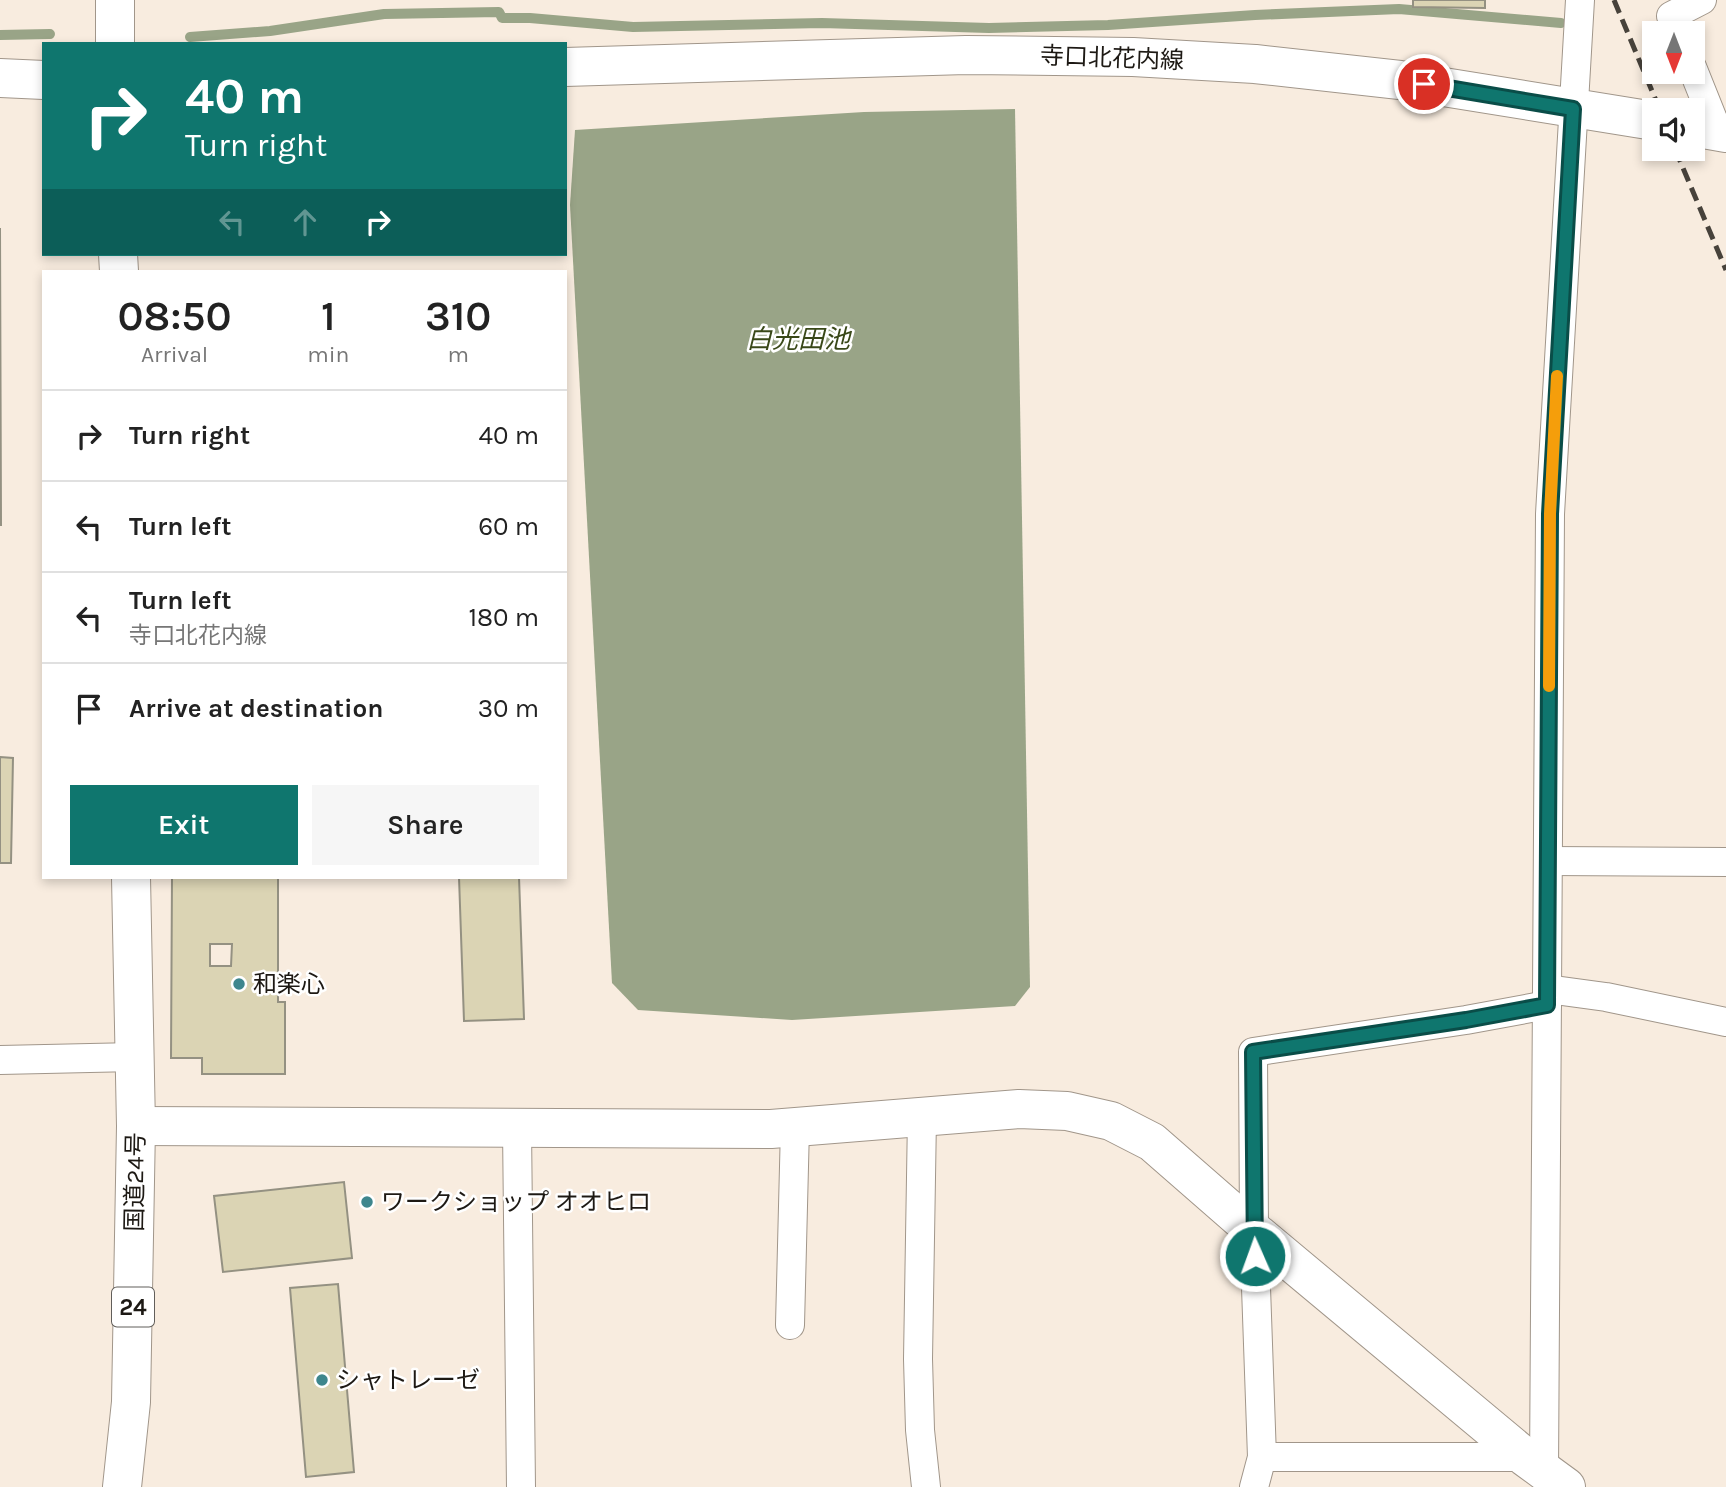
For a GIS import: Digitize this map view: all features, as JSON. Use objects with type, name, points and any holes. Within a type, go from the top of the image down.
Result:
[{"type":"main road","points":[[115,0],[115,42]]},
{"type":"main road","name":"寺口北花内線","points":[[567,67],[966,55],[1133,57],[1255,64],[1400,80],[1642,119]]},
{"type":"main road","points":[[0,78],[42,80]]},
{"type":"main road","name":"国道24号","points":[[122,1487],[131,1402],[136,1126],[131,879]]},
{"type":"main road","points":[[136,1126],[771,1129],[1019,1109],[1067,1111],[1111,1121],[1152,1142],[1254,1231],[1545,1472]]},
{"type":"street","points":[[1262,1457],[1545,1472],[1550,514],[1580,0]]},
{"type":"street","points":[[1673,21],[1671,16],[1702,0]]},
{"type":"street","points":[[1697,84],[1712,131]]},
{"type":"street","points":[[1548,861],[1726,862]]},
{"type":"street","points":[[1254,1487],[1262,1457],[1254,1231],[1253,1052],[1466,1020],[1547,997],[1606,997],[1726,1022]]},
{"type":"street","points":[[0,1060],[135,1057]]},
{"type":"street","points":[[922,1117],[918,1359],[920,1430],[926,1487]]},
{"type":"street","points":[[790,1325],[794,1127]]},
{"type":"street","points":[[517,1128],[520,1487]]},
{"type":"water","name":"白光田池","points":[[1015,109],[1030,987],[1015,1006],[792,1020],[638,1010],[612,983],[570,205],[575,130],[864,112]]},
{"type":"building","points":[[1413,0],[1485,0],[1485,8],[1413,7]]},
{"type":"building","points":[[0,228],[1,525],[0,525]]},
{"type":"building","points":[[0,757],[13,758],[11,863],[0,863]]},
{"type":"building","points":[[172,879],[278,879],[278,1002],[285,1002],[285,1074],[202,1074],[202,1058],[171,1058]],"holes":[[[210,944],[232,944],[231,966],[210,966]]]},
{"type":"building","points":[[459,879],[519,879],[524,1019],[464,1021]]},
{"type":"building","points":[[344,1182],[352,1258],[223,1272],[214,1196]]},
{"type":"building","name":"シャトレーゼ","points":[[338,1284],[354,1472],[306,1477],[290,1288]]},
{"type":"waterway","points":[[190,37],[270,31],[384,14],[499,12],[502,18],[633,27],[822,23],[989,28],[1108,25],[1399,9],[1561,23]]},
{"type":"waterway","points":[[0,35],[50,34]]},
{"type":"railway","points":[[1614,0],[1655,98]]},
{"type":"railway","points":[[1680,161],[1726,270]]},
{"type":"slow traffic","points":[[1549,686],[1550,514],[1557,376]]},
{"type":"place","name":"和楽心","points":[[239,984]]},
{"type":"place","name":"ワークショップ オオヒロ","points":[[367,1202]]},
{"type":"place","name":"シャトレーゼ","points":[[322,1380]]},
{"type":"route","points":[[1255,1256],[1253,1052],[1547,1005],[1550,514],[1573,109],[1424,84]]}]
